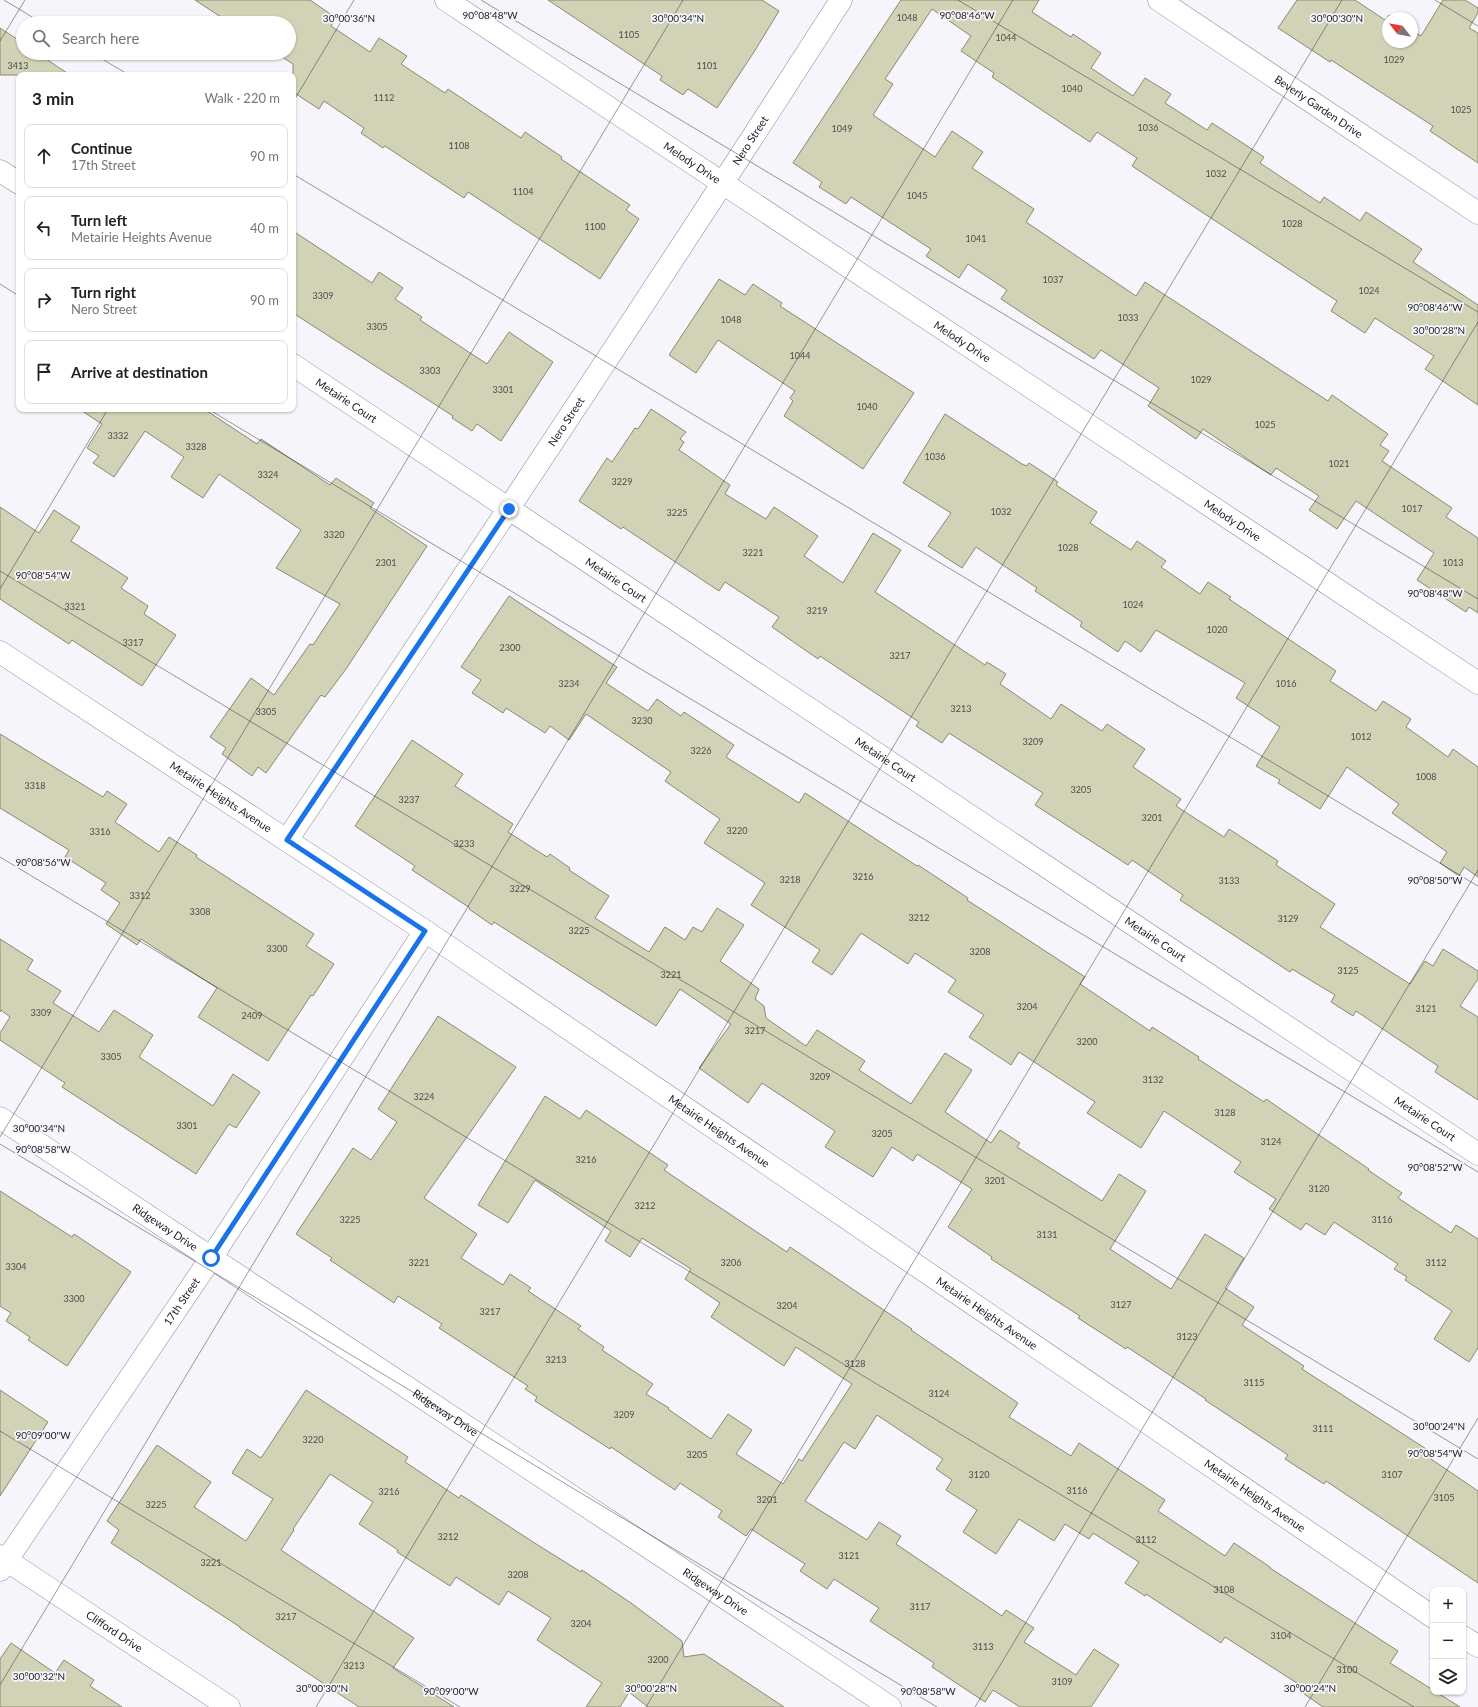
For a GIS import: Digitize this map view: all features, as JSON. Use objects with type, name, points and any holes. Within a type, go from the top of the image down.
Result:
[{"type":"street","name":"Melody Drive","points":[[446,0],[1478,683]]},
{"type":"street","name":"Nero Street","points":[[287,840],[509,509],[724,183],[841,0]]},
{"type":"street","name":"Beverly Garden Drive","points":[[1159,0],[1478,213]]},
{"type":"street","points":[[0,171],[16,181]]},
{"type":"street","name":"Metairie Court","points":[[296,368],[1478,1154]]},
{"type":"street","name":"Metairie Heights Avenue","points":[[0,652],[425,931],[1430,1615]]},
{"type":"street","name":"17th Street","points":[[2,1562],[211,1258],[425,931]]},
{"type":"street","name":"Ridgeway Drive","points":[[0,1118],[890,1707]]},
{"type":"street","name":"Clifford Drive","points":[[2,1562],[229,1707]]},
{"type":"street","points":[[1466,1638],[1478,1646]]},
{"type":"building","points":[[195,0],[310,0],[336,18],[331,26],[370,52],[379,38],[407,56],[401,64],[445,93],[448,89],[521,138],[525,132],[562,157],[561,159],[630,205],[626,210],[639,219],[600,279],[468,192],[464,198],[385,146],[383,148],[361,133],[364,128],[324,101],[319,109],[296,94],[296,72],[293,72],[293,64],[287,60],[296,60],[296,16],[219,16]]},
{"type":"building","points":[[548,0],[762,0],[779,11],[717,108],[688,89],[683,95],[660,80],[662,76]]},
{"type":"building","points":[[901,0],[1039,0],[1032,12],[1071,37],[1073,34],[1101,53],[1091,68],[1133,96],[1145,78],[1171,94],[1165,103],[1207,130],[1212,123],[1264,157],[1260,163],[1320,203],[1324,197],[1360,221],[1366,212],[1422,249],[1413,262],[1478,305],[1478,405],[1425,369],[1434,356],[1375,318],[1365,333],[1331,311],[1337,301],[1132,166],[1137,158],[1097,132],[1090,142],[992,77],[994,73],[961,51],[971,36],[932,9],[885,79],[893,84],[873,115],[935,157],[952,131],[983,152],[972,168],[1034,209],[1026,222],[1136,296],[1145,282],[1328,401],[1332,395],[1388,434],[1380,445],[1389,451],[1382,461],[1452,508],[1446,517],[1478,538],[1478,613],[1469,607],[1466,612],[1417,580],[1434,553],[1356,501],[1337,529],[1309,510],[1319,496],[1276,468],[1271,475],[1203,429],[1196,439],[1148,406],[1159,388],[1101,350],[1094,359],[1033,320],[1001,299],[1007,290],[968,264],[959,278],[926,256],[931,249],[851,197],[846,204],[819,187],[822,182],[793,163]]},
{"type":"building","points":[[1297,0],[1355,0],[1382,18],[1382,48],[1418,48],[1418,34],[1421,36],[1443,0],[1465,0],[1478,8],[1478,13],[1469,28],[1478,33],[1478,163],[1430,131],[1433,126],[1331,60],[1330,62],[1278,28]]},
{"type":"building","points":[[0,28],[16,38],[16,60],[48,60],[66,72],[16,72],[16,75],[0,75]]},
{"type":"building","points":[[296,233],[372,283],[379,272],[403,288],[395,299],[422,317],[420,320],[487,364],[509,332],[553,362],[501,441],[477,424],[472,431],[452,418],[453,416],[296,315]]},
{"type":"building","points":[[719,279],[745,295],[753,284],[782,303],[780,306],[914,393],[863,469],[784,416],[793,401],[790,398],[795,391],[718,340],[696,373],[669,355]]},
{"type":"building","points":[[651,409],[686,432],[680,439],[684,442],[679,450],[730,485],[725,494],[766,519],[774,507],[818,536],[804,556],[843,583],[873,533],[901,550],[875,592],[985,665],[987,662],[1006,674],[1000,684],[1051,719],[1061,704],[1102,731],[1107,724],[1145,749],[1133,767],[1181,799],[1176,806],[1224,837],[1229,829],[1278,861],[1276,865],[1335,904],[1320,927],[1410,984],[1425,961],[1433,966],[1443,949],[1478,971],[1478,979],[1460,1006],[1478,1017],[1478,1100],[1435,1072],[1438,1066],[1356,1011],[1353,1016],[1331,1002],[1335,995],[1292,969],[1290,972],[1180,900],[1183,895],[1132,860],[1128,865],[1035,805],[1043,793],[949,733],[942,743],[916,726],[919,722],[820,656],[818,659],[772,627],[779,617],[725,582],[719,591],[623,527],[621,529],[579,501],[607,458],[612,462],[635,428],[638,429]]},
{"type":"building","points":[[84,412],[209,412],[257,444],[261,439],[330,485],[336,478],[374,503],[370,508],[427,546],[346,669],[325,697],[321,695],[266,773],[258,767],[252,776],[222,754],[226,748],[210,737],[251,678],[274,695],[310,644],[313,645],[340,604],[276,568],[301,530],[219,474],[203,498],[171,477],[184,457],[145,431],[114,477],[93,463],[99,456],[87,448],[102,424]]},
{"type":"building","points":[[945,414],[1022,464],[1027,466],[1029,463],[1058,482],[1056,485],[1097,512],[1090,523],[1131,550],[1137,541],[1166,561],[1161,567],[1200,594],[1208,582],[1231,597],[1229,599],[1336,671],[1330,681],[1376,711],[1383,701],[1411,719],[1406,727],[1448,757],[1453,749],[1478,767],[1478,877],[1464,867],[1459,876],[1440,863],[1447,852],[1392,813],[1399,804],[1347,767],[1320,809],[1278,783],[1280,780],[1256,766],[1280,727],[1236,698],[1245,683],[1156,630],[1141,652],[1125,641],[1118,652],[1080,626],[1082,622],[1035,591],[1037,588],[976,547],[962,568],[928,546],[951,513],[903,483]]},
{"type":"building","points":[[0,507],[39,533],[54,510],[80,527],[71,541],[128,578],[121,588],[148,606],[144,614],[176,635],[142,686],[72,640],[69,644],[0,599]]},
{"type":"building","points":[[509,596],[617,667],[606,683],[648,711],[657,699],[681,716],[684,712],[734,745],[726,757],[799,803],[805,793],[917,866],[918,865],[968,898],[967,900],[1085,977],[1080,984],[1150,1031],[1152,1027],[1199,1057],[1198,1059],[1264,1102],[1266,1099],[1369,1169],[1368,1170],[1402,1193],[1398,1198],[1451,1233],[1456,1225],[1478,1239],[1478,1348],[1469,1362],[1434,1339],[1452,1311],[1405,1280],[1407,1277],[1394,1269],[1398,1264],[1334,1222],[1325,1235],[1306,1223],[1301,1230],[1269,1209],[1276,1199],[1234,1172],[1241,1162],[1164,1111],[1141,1148],[1087,1113],[1095,1102],[1019,1052],[1011,1065],[969,1037],[984,1015],[948,992],[956,980],[915,953],[908,964],[861,933],[832,975],[812,962],[820,950],[751,905],[765,883],[704,843],[720,819],[665,781],[671,772],[586,714],[569,740],[550,726],[545,733],[506,708],[503,713],[472,693],[481,680],[461,667]]},
{"type":"building","points":[[0,734],[103,797],[107,791],[127,804],[115,822],[159,852],[169,837],[197,855],[196,857],[314,934],[306,946],[334,964],[313,996],[311,995],[268,1061],[198,1017],[217,988],[141,939],[137,945],[106,924],[120,903],[101,890],[106,883],[65,857],[69,850],[0,808]]},
{"type":"building","points":[[412,740],[463,774],[455,786],[513,824],[508,832],[547,857],[550,854],[570,868],[569,870],[609,896],[595,918],[649,952],[665,927],[685,940],[693,927],[702,932],[717,908],[744,925],[720,961],[759,989],[755,999],[764,1006],[766,1018],[806,1046],[817,1030],[865,1061],[859,1070],[911,1104],[945,1053],[972,1070],[945,1112],[991,1143],[1000,1130],[1020,1143],[1017,1147],[1102,1201],[1119,1174],[1146,1191],[1110,1249],[1171,1289],[1205,1234],[1244,1258],[1225,1288],[1254,1307],[1242,1325],[1304,1366],[1302,1369],[1434,1454],[1431,1459],[1478,1491],[1478,1583],[1326,1481],[1324,1484],[1285,1459],[1288,1455],[1127,1347],[1126,1349],[1078,1318],[1080,1316],[991,1259],[992,1257],[948,1227],[972,1189],[917,1154],[913,1161],[892,1147],[873,1177],[825,1147],[835,1131],[762,1083],[748,1103],[699,1068],[731,1024],[680,989],[656,1026],[494,922],[492,925],[469,909],[470,908],[412,870],[415,866],[355,826]]},
{"type":"building","points":[[0,939],[33,960],[27,970],[61,991],[53,1003],[99,1032],[114,1010],[153,1035],[139,1057],[213,1106],[233,1074],[260,1092],[236,1128],[229,1124],[196,1174],[62,1087],[65,1083],[0,1040],[0,1033],[10,1017],[1,1010],[0,1012]]},
{"type":"building","points":[[438,1016],[516,1067],[424,1198],[477,1234],[461,1258],[503,1285],[510,1274],[531,1288],[528,1291],[581,1326],[578,1329],[604,1347],[602,1350],[653,1384],[646,1394],[669,1408],[668,1409],[711,1439],[728,1414],[752,1430],[736,1454],[783,1484],[799,1459],[802,1461],[852,1384],[796,1347],[784,1366],[711,1317],[720,1303],[685,1279],[691,1269],[642,1238],[630,1257],[605,1241],[611,1231],[535,1180],[508,1223],[478,1205],[545,1096],[580,1119],[586,1110],[668,1165],[664,1170],[692,1189],[787,1252],[790,1247],[912,1329],[911,1330],[1018,1403],[1009,1417],[1071,1456],[1079,1443],[1165,1500],[1158,1511],[1225,1556],[1234,1543],[1398,1651],[1390,1663],[1430,1688],[1430,1695],[1441,1695],[1460,1707],[1323,1707],[1297,1689],[1300,1685],[1225,1637],[1221,1643],[1146,1594],[1145,1596],[1125,1583],[1139,1562],[1093,1533],[1089,1539],[1065,1524],[1054,1541],[1019,1519],[996,1554],[963,1532],[977,1510],[946,1490],[952,1480],[936,1469],[943,1459],[877,1415],[855,1449],[844,1442],[805,1501],[867,1540],[879,1522],[901,1536],[896,1544],[1002,1616],[1006,1610],[1034,1628],[1024,1642],[1076,1675],[1094,1649],[1119,1665],[1091,1707],[1020,1707],[993,1690],[985,1702],[932,1667],[934,1663],[870,1621],[879,1608],[834,1579],[827,1589],[800,1571],[805,1564],[751,1529],[746,1536],[718,1517],[722,1511],[680,1483],[675,1490],[611,1447],[610,1449],[535,1401],[537,1397],[525,1389],[528,1386],[439,1328],[442,1324],[398,1296],[394,1303],[330,1260],[332,1258],[296,1234],[353,1148],[371,1160],[397,1122],[378,1109]]},
{"type":"building","points":[[0,1191],[72,1237],[74,1234],[131,1272],[67,1366],[28,1340],[30,1337],[6,1321],[11,1313],[0,1306]]},
{"type":"building","points":[[0,1390],[48,1422],[0,1496]]},
{"type":"building","points":[[306,1390],[408,1457],[405,1462],[459,1498],[461,1495],[581,1572],[582,1570],[631,1603],[682,1641],[684,1657],[704,1654],[784,1707],[648,1707],[629,1692],[620,1707],[586,1707],[602,1683],[537,1640],[551,1618],[508,1591],[499,1605],[456,1577],[450,1586],[397,1552],[398,1550],[359,1524],[373,1502],[330,1474],[293,1529],[294,1530],[281,1550],[414,1638],[393,1668],[454,1707],[359,1707],[111,1543],[119,1530],[107,1521],[157,1445],[211,1482],[194,1507],[246,1541],[273,1499],[232,1473],[247,1449],[261,1458]]},
{"type":"building","points":[[11,1643],[55,1673],[64,1660],[94,1680],[90,1686],[122,1707],[0,1707],[0,1659]]},
{"type":"route","points":[[211,1258],[425,931],[287,840],[509,509]]}]
